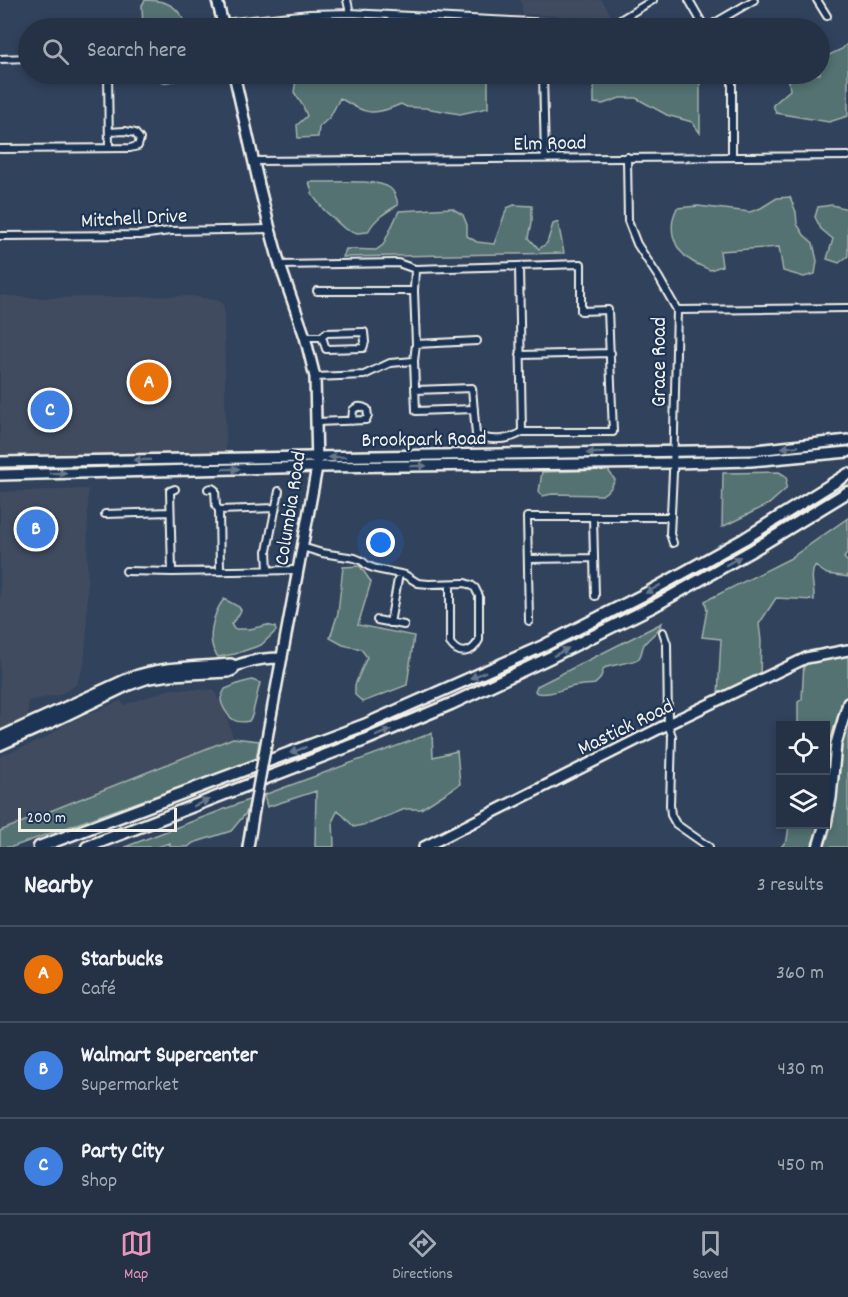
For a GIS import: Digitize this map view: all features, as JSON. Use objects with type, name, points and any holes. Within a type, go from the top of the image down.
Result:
[{"type":"highway","points":[[39,847],[364,725],[543,646],[645,594],[744,539],[848,474]]},
{"type":"highway","points":[[87,847],[365,740],[451,704],[654,606],[753,550],[848,492]]},
{"type":"street","points":[[218,0],[222,18]]},
{"type":"street","points":[[347,0],[350,13]]},
{"type":"street","points":[[623,18],[653,0]]},
{"type":"street","points":[[689,0],[700,18]]},
{"type":"street","points":[[723,18],[754,0]]},
{"type":"street","points":[[817,0],[827,16]]},
{"type":"street","points":[[281,18],[310,14],[350,13],[450,18]]},
{"type":"street","points":[[0,59],[18,58]]},
{"type":"street","points":[[108,84],[109,148]]},
{"type":"street","name":"Columbia Road","points":[[236,84],[270,229],[305,337],[315,377],[317,422],[317,462],[248,847]]},
{"type":"street","points":[[543,84],[545,158]]},
{"type":"street","points":[[732,84],[732,156]]},
{"type":"street","points":[[0,149],[130,148],[138,146],[140,140],[135,134],[125,131],[109,132]]},
{"type":"street","name":"Elm Road","points":[[253,161],[848,156]]},
{"type":"street","name":"Grace Road","points":[[627,157],[627,221],[637,244],[660,278],[676,310],[674,463],[670,534],[673,543]]},
{"type":"street","name":"Mitchell Drive","points":[[0,236],[140,235],[170,231],[270,229]]},
{"type":"street","points":[[280,265],[398,263],[415,269],[581,264],[581,311],[608,310],[613,432],[522,432],[512,438],[482,438],[476,435],[472,388],[415,390]]},
{"type":"street","points":[[519,267],[522,432]]},
{"type":"street","points":[[415,269],[416,411],[474,410]]},
{"type":"street","points":[[317,291],[414,291]]},
{"type":"street","points":[[676,310],[848,308]]},
{"type":"street","points":[[305,337],[322,337],[326,333],[364,332],[365,342],[363,348],[326,349],[322,337]]},
{"type":"street","points":[[416,344],[477,341]]},
{"type":"street","points":[[520,355],[611,353]]},
{"type":"street","points":[[315,377],[364,375],[390,363],[414,361]]},
{"type":"street","points":[[317,422],[352,421]]},
{"type":"street","name":"Brookpark Road","points":[[0,475],[317,462],[756,450],[848,441]]},
{"type":"street","name":"Brookpark Road","points":[[0,462],[674,463],[751,461],[848,452]]},
{"type":"street","points":[[172,572],[170,491],[175,489]]},
{"type":"street","points":[[208,489],[215,490],[216,507],[219,510],[220,571]]},
{"type":"street","points":[[268,570],[267,551],[279,491]]},
{"type":"street","points":[[219,510],[275,508]]},
{"type":"street","points":[[105,514],[170,512]]},
{"type":"street","points":[[593,517],[595,596]]},
{"type":"street","points":[[529,621],[527,518],[671,517]]},
{"type":"street","points":[[302,547],[322,553],[355,558],[376,569],[399,574],[423,584],[465,583],[475,588],[479,596],[479,640],[476,646],[466,652],[456,650],[450,643],[450,584]]},
{"type":"street","points":[[528,559],[594,558]]},
{"type":"street","points":[[126,570],[172,572],[298,570]]},
{"type":"street","points":[[390,623],[399,574]]},
{"type":"street","points":[[377,620],[404,625]]},
{"type":"street","points":[[663,632],[667,644],[668,724],[672,736],[671,815],[676,824],[709,847]]},
{"type":"street","name":"Mastick Road","points":[[424,847],[668,724],[806,658],[848,650]]},
{"type":"street","points":[[0,745],[140,681],[171,675],[228,672],[235,666],[252,660],[282,658]]},
{"type":"street","points":[[0,737],[144,672],[179,667],[231,664],[235,666]]},
{"type":"street","points":[[830,802],[836,744],[848,703]]},
{"type":"street","points":[[818,847],[823,829]]},
{"type":"shaded area","points":[[519,0],[602,0],[611,15],[601,18],[522,14],[522,5]]},
{"type":"shaded area","points":[[0,295],[31,298],[191,296],[220,301],[224,307],[226,454],[0,455]]},
{"type":"shaded area","points":[[88,489],[87,629],[84,665],[76,685],[59,695],[28,701],[28,716],[24,723],[0,733],[0,492]]},
{"type":"shaded area","points":[[171,689],[214,690],[227,717],[233,738],[0,831],[0,756],[44,739],[65,724],[120,701],[124,705]]},
{"type":"green space","points":[[145,0],[161,1],[172,6],[183,18],[143,18],[142,5]]},
{"type":"green space","points":[[848,43],[848,116],[829,122],[776,113],[773,105],[790,90],[789,84],[830,84],[830,55]]},
{"type":"green space","points":[[295,84],[488,84],[488,108],[460,114],[407,107],[401,104],[383,111],[369,112],[356,108],[340,98],[330,117],[319,127],[318,137],[298,138],[297,125],[307,116],[294,92]]},
{"type":"green space","points":[[594,84],[700,84],[700,133],[692,122],[667,115],[636,98],[620,98],[603,104],[594,103]]},
{"type":"green space","points":[[309,182],[363,182],[383,185],[393,192],[398,205],[377,220],[368,232],[357,233],[345,229],[324,210],[313,196]]},
{"type":"green space","points":[[790,197],[796,212],[797,224],[813,243],[817,261],[815,274],[804,277],[783,271],[779,247],[720,251],[722,266],[710,270],[686,257],[674,238],[672,223],[677,208],[698,206],[750,212],[777,198]]},
{"type":"green space","points":[[514,205],[532,206],[529,238],[539,249],[547,243],[553,224],[558,222],[564,253],[343,257],[346,249],[376,250],[383,245],[399,211],[452,208],[463,215],[467,225],[467,236],[477,242],[494,244],[507,208]]},
{"type":"green space","points":[[832,205],[848,209],[848,256],[839,263],[827,259],[833,239],[821,229],[815,217],[818,207]]},
{"type":"green space","points":[[608,470],[615,480],[610,489],[602,495],[552,494],[543,496],[539,492],[542,472]]},
{"type":"green space","points":[[779,472],[787,477],[786,489],[769,504],[722,527],[723,473]]},
{"type":"green space","points":[[848,518],[848,552],[844,558],[848,562],[848,577],[827,574],[815,566],[812,578],[814,600],[776,598],[759,624],[760,676],[718,696],[721,639],[702,637],[707,610],[705,601],[789,559]]},
{"type":"green space","points":[[360,566],[371,582],[358,625],[414,636],[407,685],[363,702],[355,695],[355,685],[367,657],[361,649],[343,645],[330,638],[338,613],[343,567]]},
{"type":"green space","points":[[224,599],[241,610],[231,624],[234,629],[250,629],[267,625],[275,627],[276,631],[261,645],[218,657],[214,651],[211,636],[214,620]]},
{"type":"green space","points":[[662,623],[657,632],[644,644],[638,659],[604,668],[600,679],[595,684],[574,686],[546,693],[535,691],[537,686]]},
{"type":"green space","points":[[848,651],[848,847],[781,847],[787,840],[788,829],[830,829],[830,721],[798,721],[798,702],[802,699],[804,661]]},
{"type":"green space","points":[[252,680],[260,683],[252,716],[249,721],[236,721],[229,716],[221,702],[222,695],[225,689]]},
{"type":"green space","points":[[432,733],[433,757],[457,751],[460,784],[421,809],[405,809],[371,823],[354,827],[338,810],[333,820],[334,847],[315,847],[316,791],[267,807],[264,795]]},
{"type":"green space","points":[[233,738],[259,741],[256,760],[12,847],[0,847],[0,831]]},
{"type":"green space","points":[[251,799],[246,813],[231,831],[193,843],[188,847],[170,847],[170,843],[157,847],[125,847]]},
{"type":"place","name":"Starbucks","points":[[149,382]]},
{"type":"place","name":"Party City","points":[[50,410]]},
{"type":"place","name":"Walmart Supercenter","points":[[36,529]]}]
